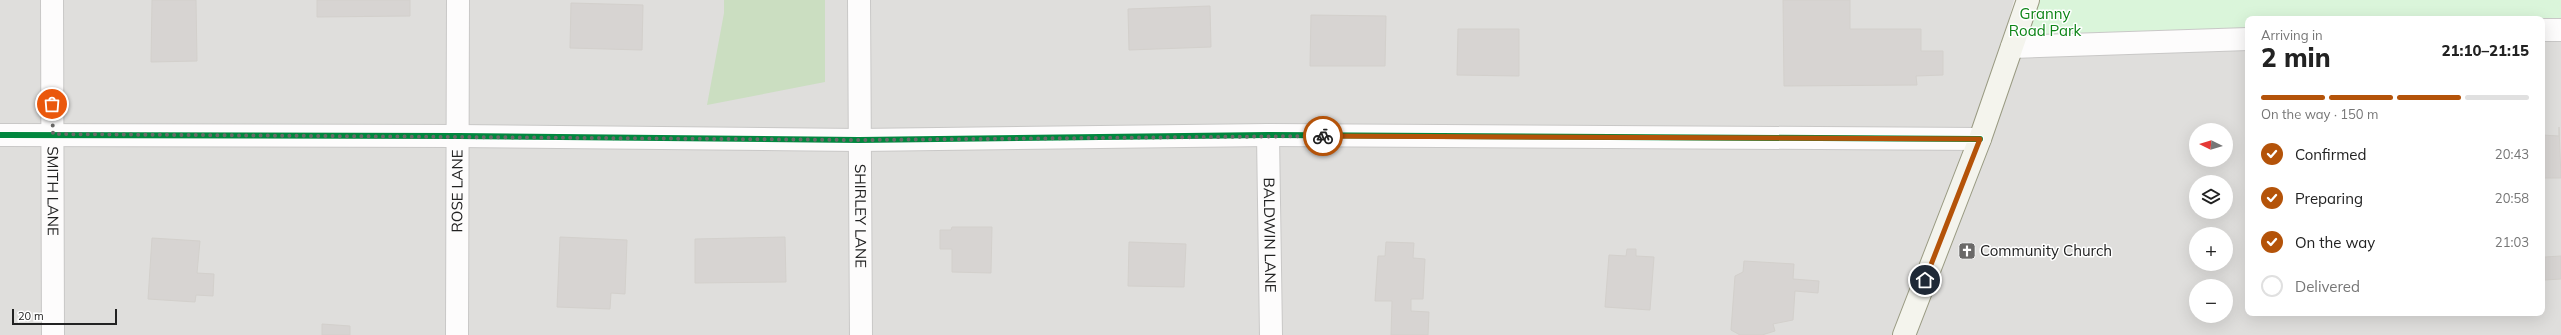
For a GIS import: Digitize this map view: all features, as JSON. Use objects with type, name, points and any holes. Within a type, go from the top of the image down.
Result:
[{"type":"street","name":"SMITH LANE","points":[[52,0],[53,335]]},
{"type":"street","name":"ROSE LANE","points":[[457,335],[458,0]]},
{"type":"street","name":"SHIRLEY LANE","points":[[858,0],[861,335]]},
{"type":"street","points":[[1904,335],[1980,139],[2028,0]]},
{"type":"street","points":[[2545,30],[2561,30]]},
{"type":"street","points":[[2012,47],[2245,40]]},
{"type":"street","points":[[0,135],[458,136],[859,140],[1268,136],[1980,139]]},
{"type":"street","name":"BALDWIN LANE","points":[[1268,136],[1271,335]]},
{"type":"shaded area","points":[[0,0],[2014,0],[2009,19],[2245,20],[2245,316],[2545,316],[2545,20],[2561,20],[2561,335],[0,335]]},
{"type":"green space","points":[[724,0],[825,0],[825,82],[707,105],[724,13]]},
{"type":"green space","name":"Granny Road Park","points":[[2027,0],[2561,0],[2561,28],[2545,20],[2545,16],[2245,16],[2245,39],[2012,47]]},
{"type":"building","points":[[152,0],[196,0],[197,61],[151,62]]},
{"type":"building","points":[[317,0],[410,0],[410,16],[317,17]]},
{"type":"building","points":[[1783,0],[1850,0],[1850,29],[1921,29],[1921,51],[1943,51],[1943,75],[1916,76],[1917,85],[1784,86]]},
{"type":"building","points":[[571,3],[643,5],[642,50],[570,48]]},
{"type":"building","points":[[1210,6],[1211,47],[1129,50],[1128,9]]},
{"type":"building","points":[[1311,15],[1386,16],[1385,66],[1310,66]]},
{"type":"building","points":[[1458,29],[1519,29],[1519,76],[1457,75]]},
{"type":"building","points":[[2559,127],[2561,178],[2545,178],[2545,135],[2559,136]]},
{"type":"building","points":[[952,227],[992,227],[991,273],[952,272],[952,249],[940,249],[940,230],[951,230]]},
{"type":"building","points":[[560,237],[627,240],[625,294],[611,293],[610,309],[557,307]]},
{"type":"building","points":[[785,237],[786,282],[695,283],[695,239]]},
{"type":"building","points":[[152,238],[200,241],[197,273],[214,274],[213,296],[196,295],[195,302],[148,299]]},
{"type":"building","points":[[1129,242],[1186,244],[1184,287],[1128,286]]},
{"type":"building","points":[[1386,242],[1414,243],[1413,258],[1425,259],[1423,299],[1411,299],[1411,311],[1429,312],[1428,335],[1391,335],[1392,301],[1375,301],[1378,256],[1385,256]]},
{"type":"building","points":[[1627,249],[1636,249],[1636,256],[1654,257],[1650,310],[1605,307],[1609,255],[1626,256]]},
{"type":"building","points":[[2561,256],[2561,279],[2545,280],[2545,257]]},
{"type":"building","points":[[1744,261],[1794,264],[1793,279],[1819,281],[1818,293],[1795,291],[1793,320],[1773,324],[1775,331],[1762,335],[1740,335],[1731,330],[1735,276],[1743,272]]},
{"type":"building","points":[[322,324],[350,326],[350,335],[322,335]]},
{"type":"cycle path","points":[[0,135],[458,136],[859,140],[1268,135],[1980,139]]},
{"type":"way so far","points":[[52,104],[53,134],[859,140],[1323,136]]},
{"type":"place","name":"Community Church","points":[[1967,251]]},
{"type":"route","points":[[1323,136],[1980,139],[1925,280]]}]
